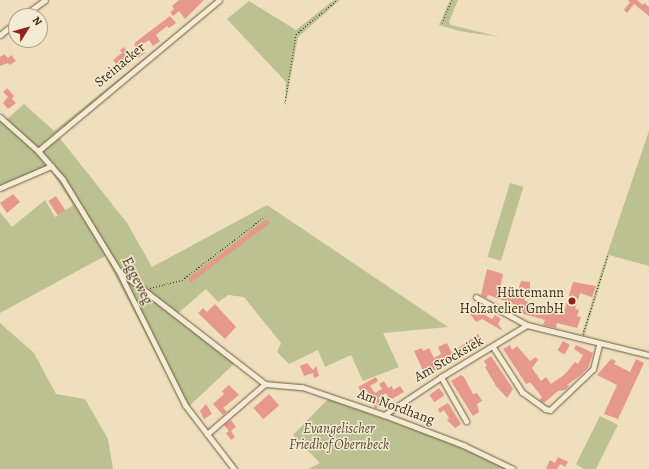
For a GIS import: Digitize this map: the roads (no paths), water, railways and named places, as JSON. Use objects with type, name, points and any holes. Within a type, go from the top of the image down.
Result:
[{"type":"street","points":[[34,8],[45,0]]},
{"type":"street","name":"Steinacker","points":[[38,151],[219,0]]},
{"type":"street","name":"Eggeweg","points":[[0,117],[38,151],[63,180],[118,270],[185,405],[234,469]]},
{"type":"street","points":[[0,188],[51,166]]},
{"type":"street","points":[[118,270],[145,289],[265,384],[207,434]]},
{"type":"street","points":[[476,296],[527,325],[599,345],[649,355]]},
{"type":"street","name":"Am Stocksiek","points":[[384,415],[441,377],[493,347],[527,325]]},
{"type":"street","points":[[493,347],[522,392],[545,409],[550,410],[593,369],[599,345]]},
{"type":"street","points":[[441,377],[466,421]]},
{"type":"street","name":"Am Nordhang","points":[[265,384],[302,387],[384,415],[470,448],[513,469]]},
{"type":"place","name":"Hüttemann Holzatelier GmbH","points":[[572,301]]},
{"type":"park label","name":"Evangelischer Friedhof Obernbeck","points":[[339,438]]}]
